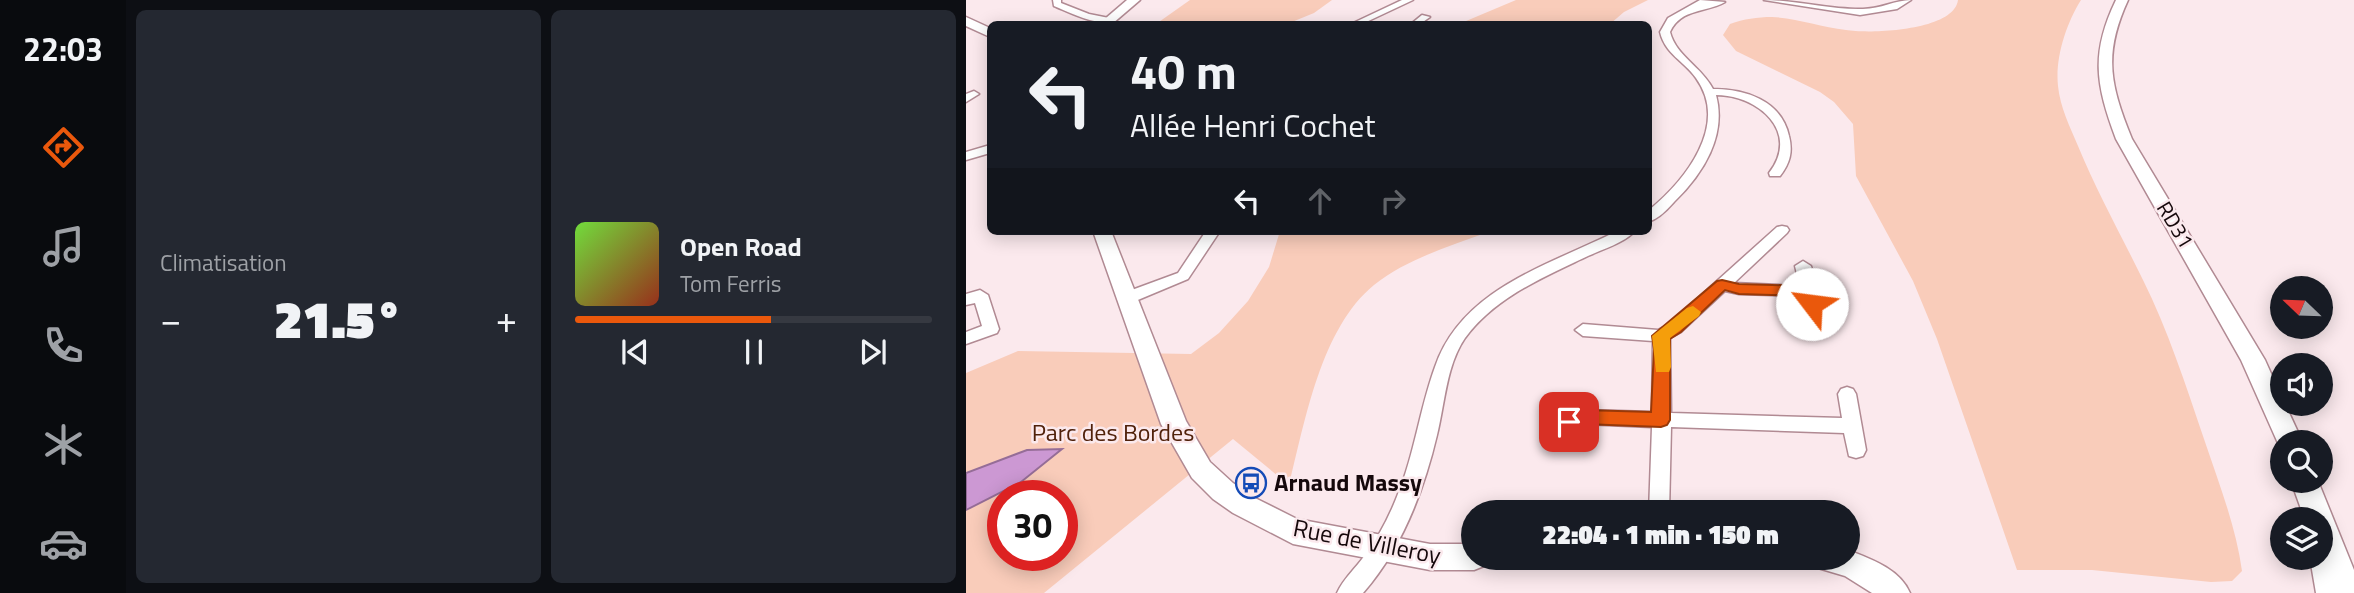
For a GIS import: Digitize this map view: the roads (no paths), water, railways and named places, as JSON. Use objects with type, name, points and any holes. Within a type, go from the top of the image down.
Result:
[{"type":"main road","points":[[1108,21],[1134,0]]},
{"type":"main road","name":"RD31","points":[[2122,0],[2105,37],[2103,59],[2105,83],[2112,110],[2124,139],[2253,360],[2284,430]]},
{"type":"main road","points":[[966,21],[987,32]]},
{"type":"main road","name":"Rue de Villeroy","points":[[1103,235],[1174,424],[1202,470],[1242,505],[1293,531],[1430,557],[1461,557]]},
{"type":"main road","points":[[2333,556],[2349,593]]},
{"type":"main road","points":[[1860,569],[1880,579],[1895,593]]},
{"type":"main road","points":[[2327,570],[2331,593]]},
{"type":"street","points":[[1057,0],[1057,4],[1104,21]]},
{"type":"street","points":[[1363,21],[1409,0]]},
{"type":"street","points":[[1652,215],[1674,198],[1701,161],[1712,122],[1710,92],[1694,69],[1677,54],[1666,38],[1667,26],[1671,20],[1706,0]]},
{"type":"street","points":[[1768,0],[1867,11],[1895,7],[1907,0]]},
{"type":"street","points":[[1694,8],[1718,1],[1733,1]]},
{"type":"street","points":[[1419,21],[1425,17]]},
{"type":"street","points":[[1710,92],[1744,94],[1772,110],[1781,125],[1785,149],[1784,164],[1775,173]]},
{"type":"street","points":[[966,156],[987,150]]},
{"type":"street","points":[[1583,330],[1661,336],[1675,328],[1782,230]]},
{"type":"street","points":[[1127,298],[1183,276],[1191,269],[1211,235]]},
{"type":"street","points":[[1348,593],[1369,569],[1381,548],[1416,472],[1427,440],[1446,357],[1461,331],[1485,307],[1513,288],[1620,235]]},
{"type":"street","points":[[1722,285],[1811,298],[1803,267]]},
{"type":"street","points":[[966,300],[979,295],[991,328],[966,338]]},
{"type":"street","points":[[1659,500],[1663,349],[1661,336]]},
{"type":"street","points":[[1847,394],[1856,450]]},
{"type":"street","points":[[1569,422],[1584,417],[1852,426]]},
{"type":"place","name":"Arnaud Massy","points":[[1251,483]]},
{"type":"park label","name":"Parc des Bordes","points":[[1113,433]]}]
